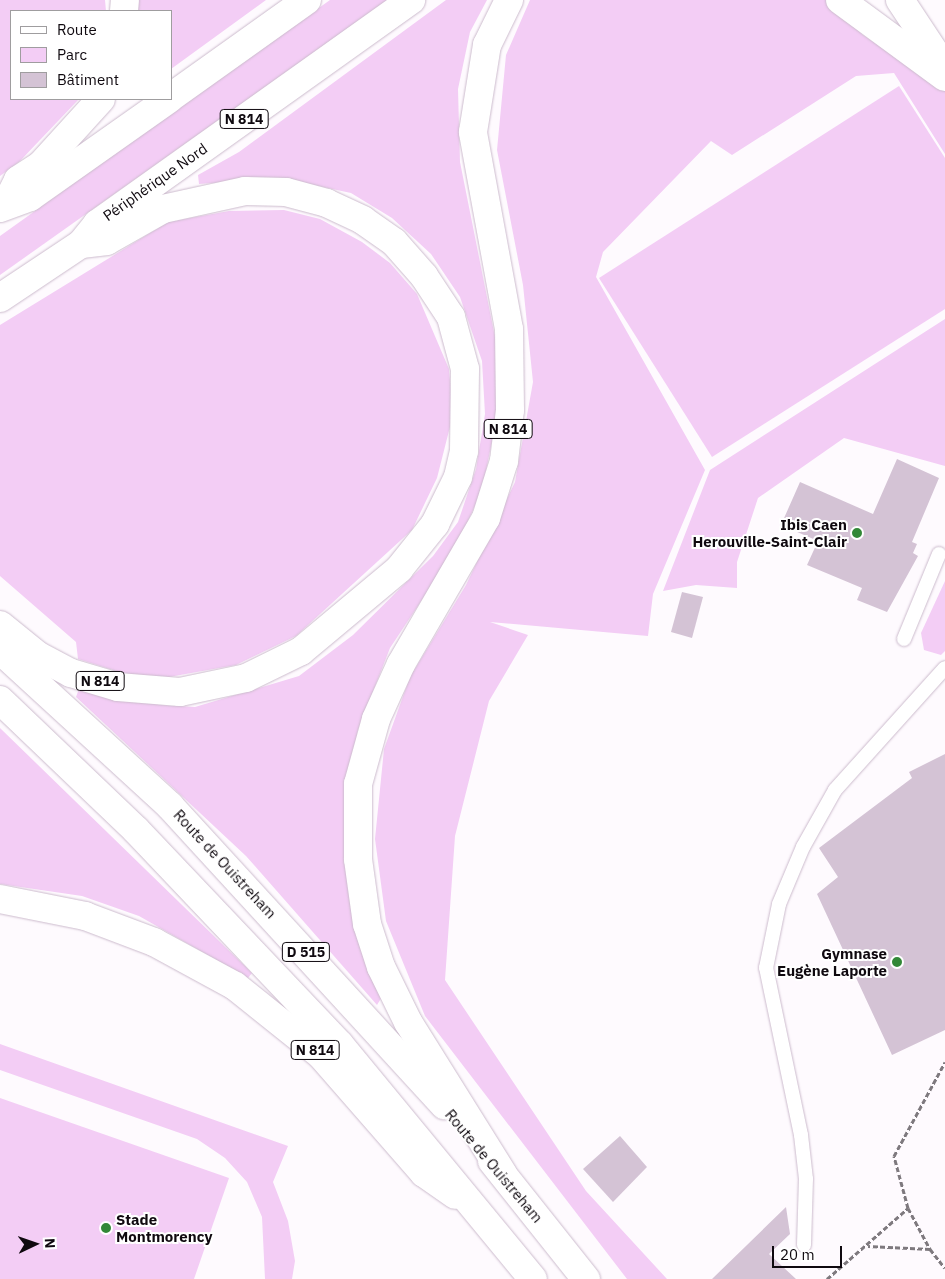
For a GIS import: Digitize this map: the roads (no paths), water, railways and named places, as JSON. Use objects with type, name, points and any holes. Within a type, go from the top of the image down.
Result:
[{"type":"main road","points":[[172,97],[307,0]]},
{"type":"main road","name":"Périphérique Nord","points":[[0,298],[81,244],[96,224],[411,0]]},
{"type":"main road","name":"N 814","points":[[504,1174],[408,1022],[381,967],[367,924],[358,859],[358,784],[376,719],[400,664],[486,518],[504,460],[510,410],[509,329],[473,132],[487,45],[509,0]]},
{"type":"main road","points":[[840,0],[945,77]]},
{"type":"main road","points":[[900,0],[945,68]]},
{"type":"main road","points":[[3,206],[18,180],[41,165],[100,100]]},
{"type":"main road","points":[[3,206],[30,198],[167,100]]},
{"type":"main road","name":"N 814","points":[[0,625],[37,655],[70,673],[118,687],[180,692],[246,678],[301,651],[399,569],[435,524],[458,477],[464,451],[465,370],[451,318],[400,249],[363,220],[327,203],[286,192],[245,191],[163,208],[107,241],[81,244]]},
{"type":"main road","name":"Route de Ouistreham","points":[[0,650],[170,806],[504,1174],[586,1279]]},
{"type":"main road","name":"D 515","points":[[0,700],[242,939],[340,1045],[483,1215],[533,1279]]},
{"type":"main road","name":"N 814","points":[[0,899],[85,916],[154,942],[235,986],[321,1055],[424,1173],[483,1215]]},
{"type":"lane","points":[[904,639],[939,554]]},
{"type":"lane","points":[[804,1245],[806,1179],[801,1134],[766,968],[779,904],[802,847],[835,790],[945,668]]},
{"type":"place","name":"Ibis Caen Herouville-Saint-Clair","points":[[857,533]]},
{"type":"place","name":"Gymnase Eugène Laporte","points":[[897,962]]},
{"type":"place","name":"Stade Montmorency","points":[[106,1228]]}]
